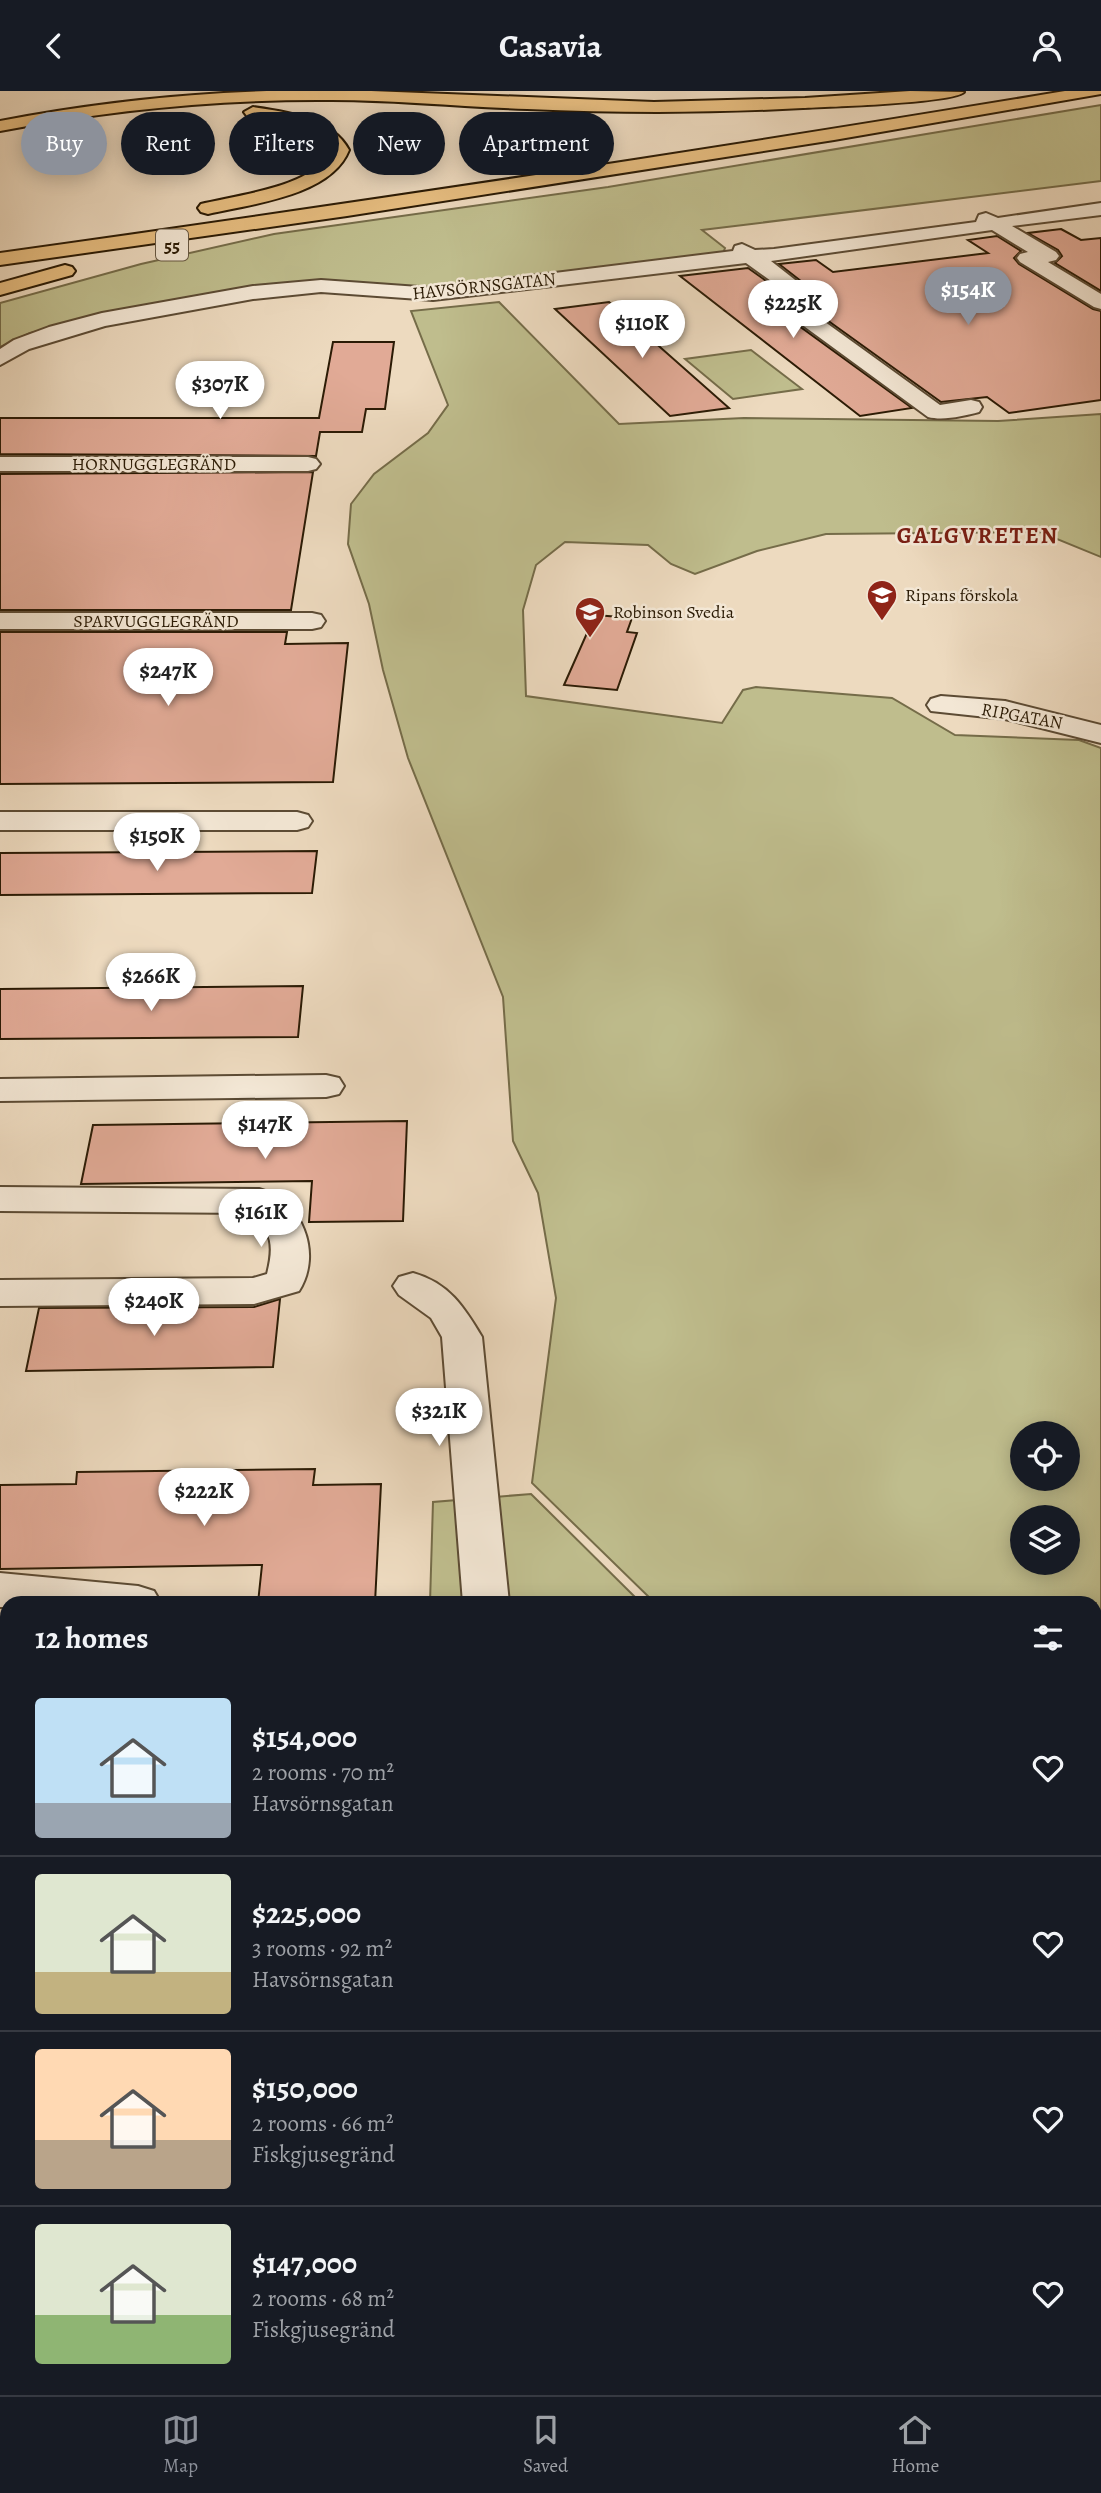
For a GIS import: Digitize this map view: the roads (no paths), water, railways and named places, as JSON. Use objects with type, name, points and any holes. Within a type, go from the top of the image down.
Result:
[{"type":"highway","points":[[0,126],[147,103],[240,97],[334,95],[554,105],[693,107],[821,103],[961,91]]},
{"type":"highway","points":[[0,245],[613,156],[1020,91]]},
{"type":"highway","points":[[0,259],[347,210],[834,135],[1095,91]]},
{"type":"highway","points":[[0,132],[125,111],[230,109],[293,119],[331,135],[339,146],[338,155],[332,164],[317,176],[272,192],[97,232]]},
{"type":"highway","name":"55","points":[[0,289],[117,256],[347,210]]},
{"type":"street","points":[[965,207],[1049,256],[1027,258],[1101,303]]},
{"type":"street","name":"HAVSÖRNSGATAN","points":[[0,358],[25,342],[77,327],[159,308],[256,292],[324,286],[405,295],[433,294],[751,256],[1101,209]]},
{"type":"street","points":[[726,237],[803,294],[778,298],[936,412],[971,407]]},
{"type":"street","points":[[1002,247],[1065,239]]},
{"type":"street","points":[[750,279],[803,272]]},
{"type":"street","points":[[256,292],[272,306]]},
{"type":"street","points":[[77,327],[105,340]]},
{"type":"street","name":"HORNUGGLEGRÄND","points":[[0,464],[307,464]]},
{"type":"street","name":"SPARVUGGLEGRÄND","points":[[0,621],[312,621]]},
{"type":"street","name":"RIPGATAN","points":[[941,705],[1005,710],[1101,734]]},
{"type":"street","points":[[0,821],[297,821]]},
{"type":"street","points":[[0,1090],[326,1086]]},
{"type":"street","points":[[0,1199],[259,1201],[281,1217],[293,1251],[285,1282],[254,1291],[0,1293]]},
{"type":"street","points":[[413,1286],[446,1310],[462,1337],[485,1596]]},
{"type":"street","points":[[0,1590],[64,1596]]},
{"type":"place","name":"Ripans förskola","points":[[882,622]]},
{"type":"place","name":"Robinson Svedia","points":[[590,639]]},
{"type":"district","name":"GALGVRETEN","points":[[978,535]]}]
